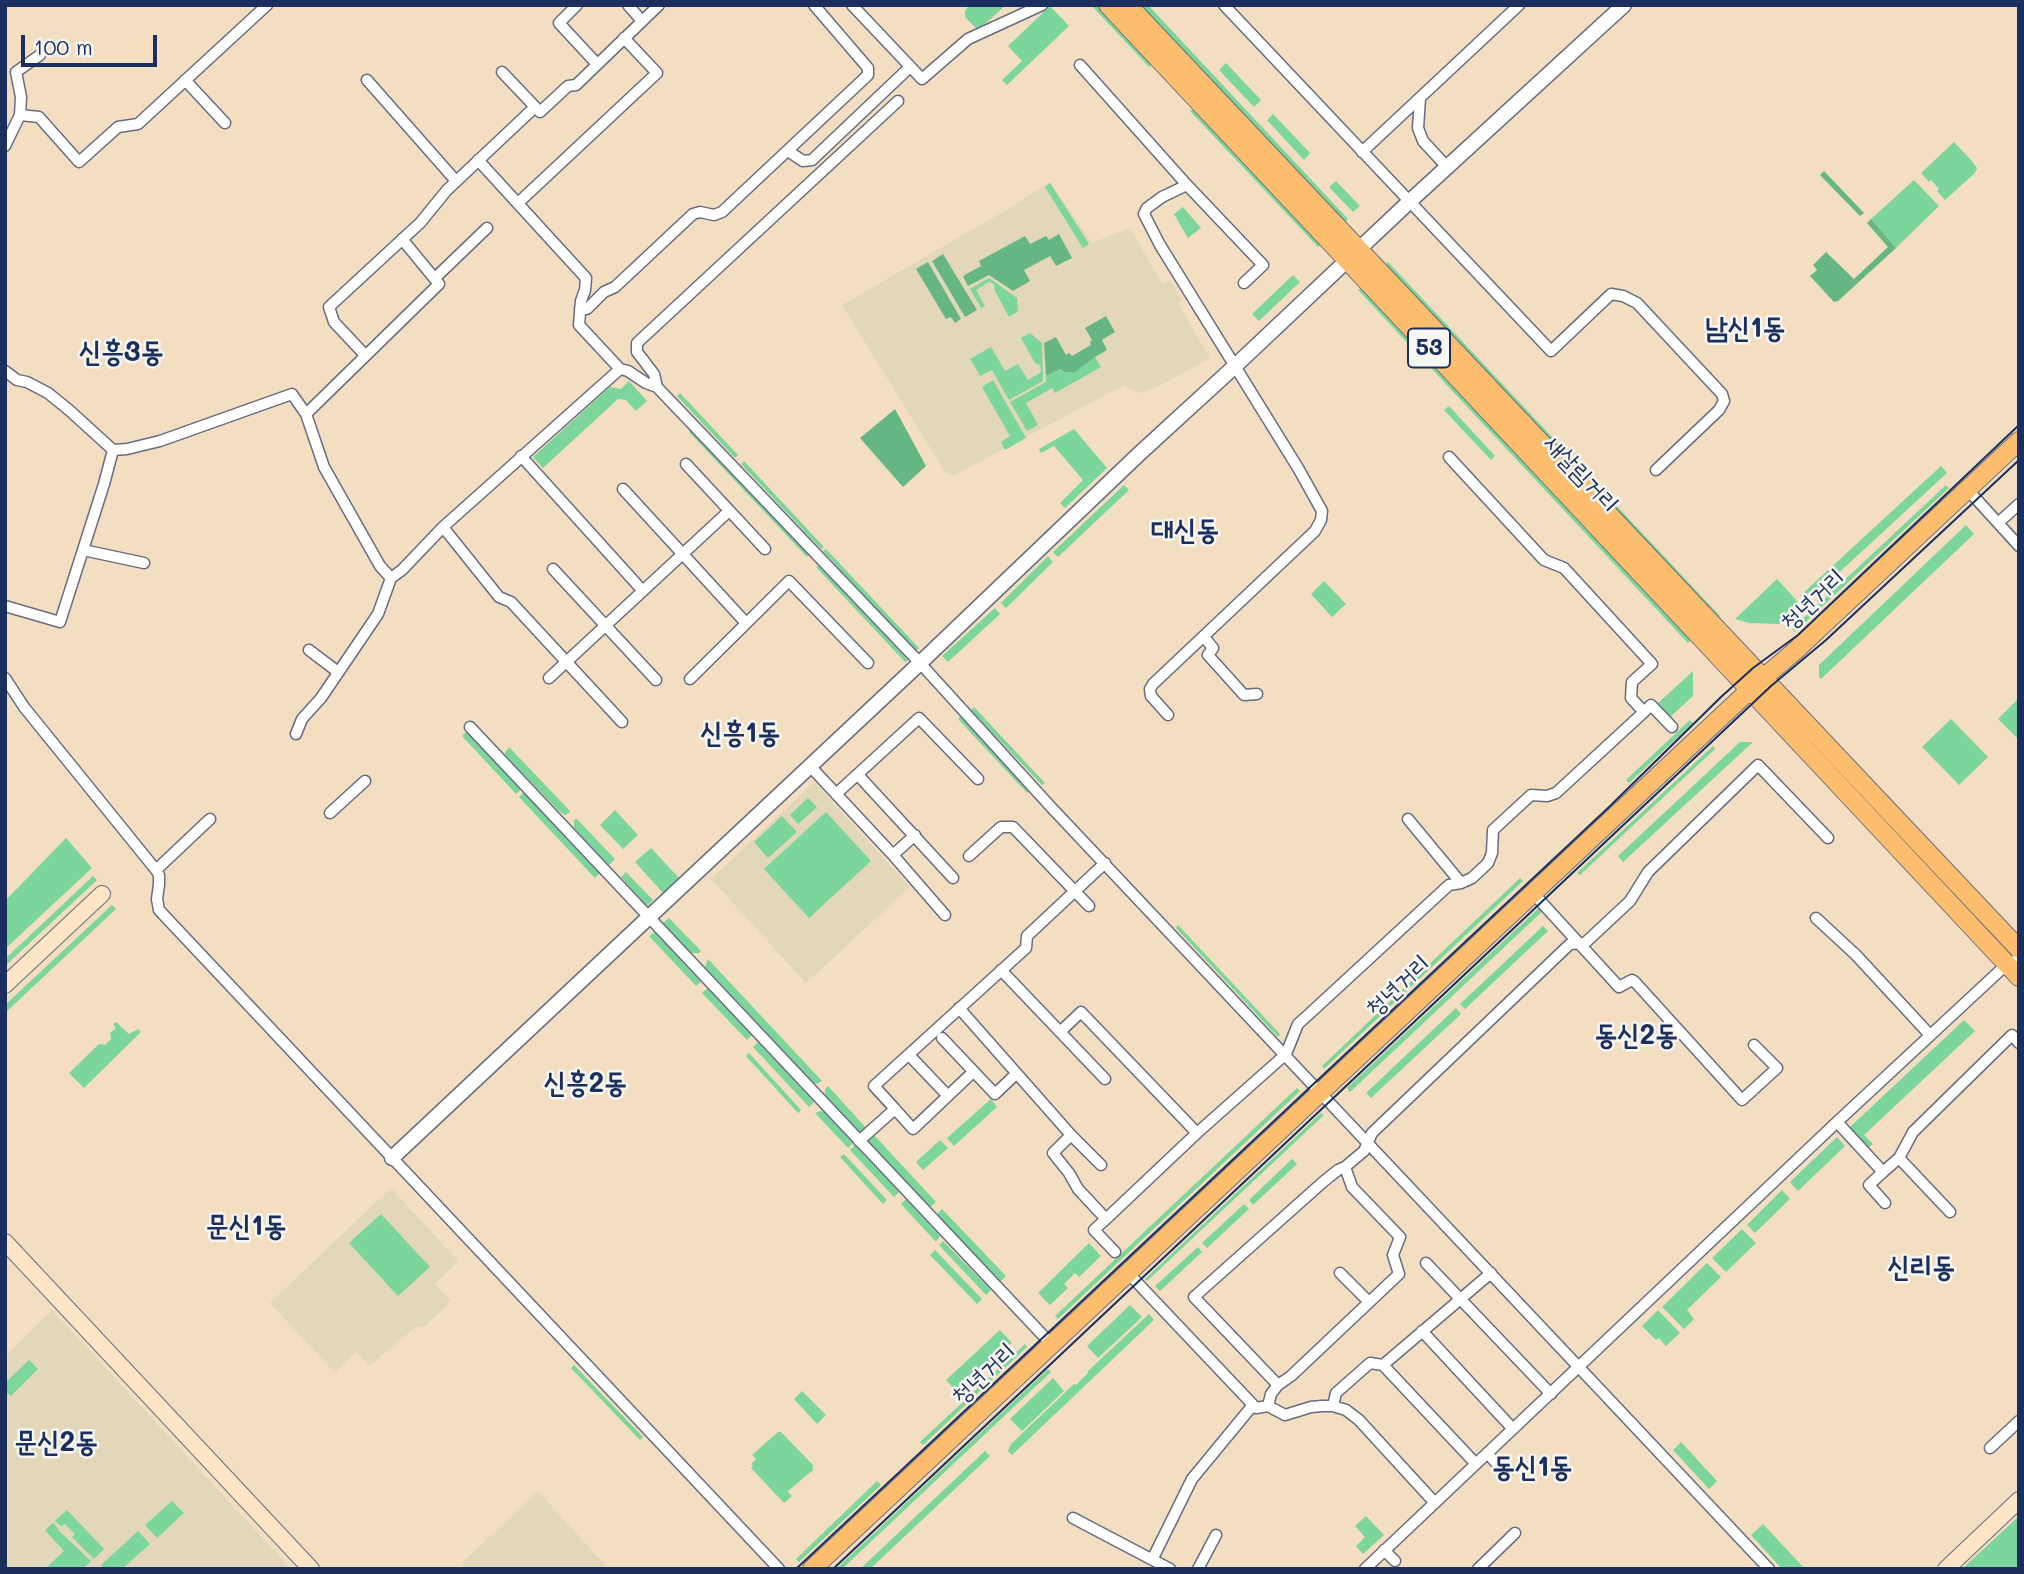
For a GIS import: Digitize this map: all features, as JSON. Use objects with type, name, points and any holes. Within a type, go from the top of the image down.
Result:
[{"type":"main road","name":"새살림거리","points":[[1108,5],[1353,255],[1756,684],[2015,967]]},
{"type":"main road","name":"새살림거리","points":[[1128,5],[1353,255]]},
{"type":"main road","name":"청년거리","points":[[813,1569],[1756,684],[2017,446]]},
{"type":"main road","name":"새살림거리","points":[[1756,684],[2019,949]]},
{"type":"main road","points":[[5,985],[102,894]]},
{"type":"main road","points":[[5,1242],[311,1569]]},
{"type":"main road","points":[[1947,1569],[2019,1500]]},
{"type":"street","points":[[20,115],[39,117],[79,162],[118,127],[138,124],[267,5]]},
{"type":"street","points":[[577,5],[559,23],[597,64]]},
{"type":"street","points":[[628,5],[642,21]]},
{"type":"street","points":[[502,72],[540,112],[568,86],[576,85],[659,5]]},
{"type":"street","points":[[580,309],[587,309],[604,292],[615,287],[694,214],[700,212],[714,215],[722,212],[868,75],[868,68],[814,5]]},
{"type":"street","points":[[852,5],[922,79],[968,39],[1042,5]]},
{"type":"street","points":[[1224,5],[1551,351],[1611,294],[1623,296],[1637,303],[1722,394],[1724,401],[1719,410],[1656,470]]},
{"type":"street","points":[[1362,152],[1519,5]]},
{"type":"street","points":[[392,1158],[1139,454],[1624,5]]},
{"type":"street","points":[[518,203],[657,74],[624,38]]},
{"type":"street","points":[[5,146],[20,115],[21,97],[16,72],[40,55]]},
{"type":"street","points":[[1080,65],[1263,265],[1244,283]]},
{"type":"street","points":[[788,150],[803,161],[812,160],[911,66]]},
{"type":"street","points":[[185,80],[225,123]]},
{"type":"street","points":[[367,80],[456,181]]},
{"type":"street","points":[[1420,98],[1418,128],[1423,141],[1447,167]]},
{"type":"street","points":[[657,387],[654,374],[637,352],[638,344],[898,101]]},
{"type":"street","points":[[365,355],[334,322],[329,307],[402,240],[456,181],[535,107]]},
{"type":"street","points":[[478,160],[586,278],[579,325],[620,369],[657,387],[920,663],[1769,1569]]},
{"type":"street","points":[[1168,715],[1151,696],[1150,689],[1315,531],[1322,511],[1160,245],[1144,214],[1147,208],[1162,197],[1187,185]]},
{"type":"street","points":[[435,278],[486,228]]},
{"type":"street","points":[[306,414],[439,284],[402,240]]},
{"type":"street","points":[[296,734],[302,719],[321,698],[379,614],[391,578],[443,527],[620,369]]},
{"type":"street","points":[[5,371],[17,380],[48,393],[113,450],[160,441],[292,394],[306,414],[324,467],[380,566],[391,578]]},
{"type":"street","points":[[5,606],[60,622],[113,450]]},
{"type":"street","points":[[521,456],[642,590]]},
{"type":"street","points":[[1449,457],[1544,560],[1564,568],[1652,664],[1632,682],[1631,698],[1644,712]]},
{"type":"street","points":[[686,464],[765,549]]},
{"type":"street","points":[[623,489],[746,623]]},
{"type":"street","points":[[1968,490],[2019,546]]},
{"type":"street","points":[[1998,523],[2019,504]]},
{"type":"street","points":[[549,678],[729,511]]},
{"type":"street","points":[[443,527],[499,597],[511,602],[622,722]]},
{"type":"street","points":[[83,550],[144,563]]},
{"type":"street","points":[[553,569],[656,680]]},
{"type":"street","points":[[690,680],[789,581],[868,663]]},
{"type":"street","points":[[1204,636],[1213,648],[1208,655],[1244,695],[1256,694]]},
{"type":"street","points":[[309,650],[338,673]]},
{"type":"street","points":[[5,678],[24,707],[156,870],[159,875],[159,910],[779,1569]]},
{"type":"street","points":[[1115,1252],[1094,1230],[1197,1133],[1286,1055],[1298,1024],[1449,885],[1472,878],[1488,863],[1492,853],[1493,830],[1531,795],[1547,796],[1556,793],[1651,705],[1672,727]]},
{"type":"street","points":[[836,794],[919,718],[978,779]]},
{"type":"street","points":[[470,727],[1052,1345]]},
{"type":"street","points":[[1278,1385],[1194,1297],[1323,1182],[1364,1151],[1372,1133],[1570,944],[1585,943],[1630,901],[1648,872],[1758,765],[1828,838]]},
{"type":"street","points":[[810,766],[945,915]]},
{"type":"street","points":[[858,775],[954,878]]},
{"type":"street","points":[[330,813],[365,780]]},
{"type":"street","points":[[156,870],[210,819]]},
{"type":"street","points":[[1408,819],[1461,883]]},
{"type":"street","points":[[970,856],[1001,827],[1013,827],[1089,905]]},
{"type":"street","points":[[893,855],[915,835]]},
{"type":"street","points":[[973,1072],[914,1129],[874,1086],[1026,948],[1027,936],[1105,863]]},
{"type":"street","points":[[1533,893],[1619,986],[1632,980],[1635,982],[1742,1100],[1776,1068],[1754,1045]]},
{"type":"street","points":[[1816,918],[1856,955],[1930,1035]]},
{"type":"street","points":[[1365,1569],[1930,1035],[2015,967]]},
{"type":"street","points":[[1001,970],[1105,1079]]},
{"type":"street","points":[[960,1008],[1016,1074],[1101,1165]]},
{"type":"street","points":[[1060,1032],[1082,1012],[1197,1133]]},
{"type":"street","points":[[1885,1203],[1869,1185],[1899,1158],[1913,1132],[2012,1035],[2019,1043]]},
{"type":"street","points":[[942,1038],[995,1094],[1016,1074]]},
{"type":"street","points":[[909,1055],[948,1096]]},
{"type":"street","points":[[859,1140],[895,1109]]},
{"type":"street","points":[[1837,1122],[1883,1172]]},
{"type":"street","points":[[1071,1135],[1053,1153],[1069,1173],[1077,1189],[1106,1219]]},
{"type":"street","points":[[1899,1158],[1950,1212]]},
{"type":"street","points":[[1268,1406],[1271,1394],[1278,1385],[1291,1376],[1399,1274],[1393,1255],[1400,1237],[1352,1187],[1345,1167]]},
{"type":"street","points":[[1426,1263],[1551,1394]]},
{"type":"street","points":[[1128,1273],[1256,1408],[1268,1406],[1285,1415],[1311,1406],[1333,1406],[1346,1410],[1359,1420],[1435,1503]]},
{"type":"street","points":[[1340,1273],[1369,1302]]},
{"type":"street","points":[[1383,1365],[1491,1273]]},
{"type":"street","points":[[1422,1331],[1513,1429]]},
{"type":"street","points":[[1333,1406],[1336,1393],[1370,1363],[1383,1365],[1476,1464]]},
{"type":"street","points":[[1153,1559],[1192,1479],[1253,1405]]},
{"type":"street","points":[[1990,1448],[2019,1421]]},
{"type":"street","points":[[1487,1453],[1506,1474]]},
{"type":"street","points":[[1073,1518],[1170,1569]]},
{"type":"street","points":[[1478,1569],[1515,1533]]},
{"type":"street","points":[[1198,1569],[1216,1535]]},
{"type":"street","points":[[1384,1550],[1395,1562]]},
{"type":"shaded area","points":[[1050,182],[1092,243],[1130,228],[1162,283],[1170,280],[1182,300],[1178,303],[1210,358],[1159,386],[1139,393],[1124,385],[953,476],[945,472],[842,305]]},
{"type":"shaded area","points":[[814,782],[910,887],[806,983],[711,879]]},
{"type":"shaded area","points":[[391,1188],[458,1261],[435,1284],[451,1301],[425,1326],[416,1327],[369,1366],[356,1352],[335,1373],[270,1303]]},
{"type":"shaded area","points":[[52,1310],[291,1569],[5,1569],[5,1357]]},
{"type":"shaded area","points":[[538,1491],[605,1565],[602,1569],[467,1569],[462,1563]]},
{"type":"green space","points":[[969,5],[1006,5],[978,30],[965,17]]},
{"type":"green space","points":[[1091,5],[1098,5],[1153,63],[1149,67]]},
{"type":"green space","points":[[1138,5],[1148,5],[1348,219],[1343,224]]},
{"type":"green space","points":[[1050,6],[1069,26],[1007,85],[1002,80],[1022,61],[1008,46]]},
{"type":"green space","points":[[1226,63],[1261,100],[1254,107],[1219,70]]},
{"type":"green space","points":[[1194,108],[1322,244],[1318,247],[1190,111]]},
{"type":"green space","points":[[1273,114],[1310,153],[1304,160],[1267,120]]},
{"type":"green space","points":[[1954,142],[1977,168],[1975,173],[1945,200],[1931,180],[1929,182],[1921,173]]},
{"type":"green space","points":[[1824,171],[1864,213],[1860,216],[1820,175]]},
{"type":"green space","points":[[1914,180],[1939,206],[1896,248],[1871,219]]},
{"type":"green space","points":[[1336,181],[1360,206],[1353,212],[1329,187]]},
{"type":"green space","points":[[1050,183],[1089,244],[1083,248],[1045,187]]},
{"type":"green space","points":[[1183,207],[1201,228],[1188,238],[1174,214]]},
{"type":"green space","points":[[1871,219],[1896,248],[1834,302],[1810,276],[1817,270],[1813,265],[1826,252],[1854,279],[1888,247],[1867,223]]},
{"type":"green space","points":[[1059,234],[1072,258],[1056,266],[1050,256],[1024,270],[1030,281],[1013,291],[989,275],[968,286],[963,276],[981,266],[979,261],[1025,236],[1030,244],[1046,236],[1049,240]]},
{"type":"green space","points":[[943,254],[977,310],[965,317],[932,261]]},
{"type":"green space","points":[[928,262],[961,319],[955,323],[951,317],[946,319],[916,269]]},
{"type":"green space","points":[[1388,262],[1720,616],[1714,621],[1383,267]]},
{"type":"green space","points":[[1293,275],[1300,282],[1259,321],[1252,314]]},
{"type":"green space","points":[[989,278],[1017,298],[1018,311],[1009,317],[994,284],[989,282],[976,290],[985,306],[981,308],[970,289]]},
{"type":"green space","points":[[1362,287],[1692,639],[1688,643],[1358,290]]},
{"type":"green space","points":[[1106,316],[1115,332],[1102,340],[1107,350],[1075,372],[1061,369],[1046,376],[1044,343],[1056,337],[1066,355],[1069,353],[1072,356],[1091,345],[1092,340],[1085,328]]},
{"type":"green space","points":[[1030,333],[1042,343],[1043,381],[1009,400],[992,370],[980,376],[970,359],[991,347],[1005,371],[1018,364],[1028,380],[1041,370],[1021,338]]},
{"type":"green space","points":[[1095,357],[1101,367],[1055,393],[1052,388],[1026,403],[1038,425],[1027,431],[1010,402],[1046,382],[1046,376],[1062,369],[1075,372]]},
{"type":"green space","points":[[993,380],[1026,438],[1005,450],[1001,442],[1010,436],[982,387]]},
{"type":"green space","points":[[629,381],[647,401],[636,411],[626,400],[618,399],[543,468],[533,457],[610,387],[621,389]]},
{"type":"green space","points":[[680,393],[738,455],[735,458],[677,396]]},
{"type":"green space","points":[[1449,406],[1495,456],[1491,460],[1444,410]]},
{"type":"green space","points":[[895,409],[926,466],[903,487],[860,438]]},
{"type":"green space","points":[[692,429],[809,555],[807,557],[689,432]]},
{"type":"green space","points":[[1074,429],[1107,468],[1065,508],[1060,503],[1083,480],[1054,446],[1041,453],[1039,449]]},
{"type":"green space","points":[[744,461],[824,547],[821,549],[741,464]]},
{"type":"green space","points":[[1941,466],[1947,473],[1807,602],[1800,596]]},
{"type":"green space","points":[[1124,485],[1129,490],[1058,557],[1053,552]]},
{"type":"green space","points":[[1946,485],[1949,488],[1795,632],[1792,629]]},
{"type":"green space","points":[[1966,525],[1974,534],[1821,679],[1819,665]]},
{"type":"green space","points":[[826,549],[919,648],[916,651],[823,551]]},
{"type":"green space","points":[[1048,556],[1053,562],[1006,608],[1001,603]]},
{"type":"green space","points":[[818,565],[908,660],[905,662],[816,567]]},
{"type":"green space","points":[[1777,579],[1800,607],[1788,619],[1779,624],[1749,623],[1735,619]]},
{"type":"green space","points":[[1324,581],[1346,604],[1332,617],[1311,594]]},
{"type":"green space","points":[[995,608],[1000,614],[948,662],[942,656]]},
{"type":"green space","points":[[1693,671],[1693,696],[1669,718],[1657,704]]},
{"type":"green space","points":[[2019,698],[2019,740],[1998,719]]},
{"type":"green space","points":[[974,707],[1045,783],[1042,785],[971,710]]},
{"type":"green space","points":[[961,716],[1030,790],[1027,793],[958,719]]},
{"type":"green space","points":[[1951,719],[1988,757],[1959,785],[1922,747]]},
{"type":"green space","points":[[1690,720],[1693,723],[1629,783],[1626,780]]},
{"type":"green space","points":[[467,731],[521,789],[516,794],[462,736]]},
{"type":"green space","points":[[1740,742],[1753,742],[1623,862],[1618,856]]},
{"type":"green space","points":[[1713,746],[1715,749],[1580,875],[1577,873]]},
{"type":"green space","points":[[509,747],[570,812],[565,815],[560,812],[505,755]]},
{"type":"green space","points":[[524,792],[600,873],[595,878],[519,797]]},
{"type":"green space","points":[[808,798],[817,807],[798,824],[790,815]]},
{"type":"green space","points":[[615,810],[638,835],[623,849],[600,825]]},
{"type":"green space","points":[[826,812],[871,861],[809,918],[764,869]]},
{"type":"green space","points":[[782,816],[797,832],[768,858],[754,842]]},
{"type":"green space","points":[[576,818],[615,859],[609,865],[574,828]]},
{"type":"green space","points":[[66,838],[92,868],[5,949],[5,901]]},
{"type":"green space","points":[[651,848],[680,879],[664,894],[635,862]]},
{"type":"green space","points":[[626,872],[653,900],[647,906],[621,877]]},
{"type":"green space","points":[[93,876],[97,880],[5,966],[5,959]]},
{"type":"green space","points":[[1520,878],[1523,881],[1324,1069],[1322,1066]]},
{"type":"green space","points":[[112,905],[116,909],[5,1013],[5,1005]]},
{"type":"green space","points":[[1542,905],[1546,908],[1350,1092],[1347,1088]]},
{"type":"green space","points":[[669,918],[701,951],[699,953],[691,953],[663,923]]},
{"type":"green space","points":[[1178,925],[1280,1034],[1278,1037],[1176,928]]},
{"type":"green space","points":[[1543,926],[1548,931],[1465,1009],[1460,1004]]},
{"type":"green space","points":[[655,932],[701,982],[696,986],[649,936]]},
{"type":"green space","points":[[708,959],[822,1081],[814,1083],[705,967]]},
{"type":"green space","points":[[708,988],[752,1035],[747,1040],[702,993]]},
{"type":"green space","points":[[1456,1008],[1461,1014],[1371,1098],[1366,1093]]},
{"type":"green space","points":[[1964,1020],[1975,1031],[1864,1135],[1873,1144],[1868,1148],[1849,1128]]},
{"type":"green space","points":[[116,1022],[129,1034],[138,1029],[141,1032],[84,1088],[69,1073],[99,1044],[105,1045],[111,1039],[110,1033],[116,1028],[113,1024]]},
{"type":"green space","points":[[758,1042],[814,1102],[809,1107],[753,1047]]},
{"type":"green space","points":[[749,1053],[801,1110],[798,1113],[746,1056]]},
{"type":"green space","points":[[828,1086],[867,1129],[861,1134],[825,1095]]},
{"type":"green space","points":[[1297,1088],[1300,1091],[1058,1319],[1055,1316]]},
{"type":"green space","points":[[991,1099],[997,1107],[954,1146],[947,1138]]},
{"type":"green space","points":[[820,1111],[853,1143],[848,1148],[815,1113]]},
{"type":"green space","points":[[1321,1113],[1324,1115],[1147,1281],[1145,1279]]},
{"type":"green space","points":[[873,1134],[936,1202],[932,1206],[929,1206],[867,1140]]},
{"type":"green space","points":[[1837,1137],[1845,1146],[1798,1191],[1790,1182]]},
{"type":"green space","points":[[940,1140],[948,1148],[923,1170],[916,1162]]},
{"type":"green space","points":[[855,1145],[899,1192],[894,1197],[850,1150]]},
{"type":"green space","points":[[844,1154],[887,1200],[883,1204],[840,1157]]},
{"type":"green space","points":[[1292,1159],[1297,1164],[1253,1205],[1249,1200]]},
{"type":"green space","points":[[1782,1190],[1790,1199],[1755,1233],[1747,1225]]},
{"type":"green space","points":[[906,1199],[940,1236],[936,1242],[901,1204]]},
{"type":"green space","points":[[1244,1204],[1249,1209],[1207,1248],[1202,1243]]},
{"type":"green space","points":[[942,1209],[1006,1276],[1000,1282],[938,1216]]},
{"type":"green space","points":[[381,1214],[430,1267],[398,1296],[349,1243]]},
{"type":"green space","points":[[1742,1229],[1756,1243],[1726,1272],[1712,1258]]},
{"type":"green space","points":[[943,1241],[991,1290],[986,1295],[939,1245]]},
{"type":"green space","points":[[1089,1243],[1101,1256],[1079,1277],[1075,1273],[1064,1284],[1068,1288],[1050,1305],[1038,1293]]},
{"type":"green space","points":[[1198,1247],[1202,1252],[1160,1291],[1155,1286]]},
{"type":"green space","points":[[935,1250],[982,1299],[977,1304],[930,1255]]},
{"type":"green space","points":[[1707,1263],[1721,1277],[1687,1310],[1694,1319],[1684,1329],[1662,1307]]},
{"type":"green space","points":[[1130,1305],[1142,1317],[1098,1358],[1087,1346]]},
{"type":"green space","points":[[1658,1310],[1680,1333],[1666,1346],[1642,1326]]},
{"type":"green space","points":[[1149,1314],[1154,1320],[1012,1455],[1008,1451],[1011,1444]]},
{"type":"green space","points":[[1000,1330],[1012,1343],[958,1393],[946,1380]]},
{"type":"green space","points":[[1025,1344],[1027,1347],[923,1445],[920,1442]]},
{"type":"green space","points":[[29,1360],[38,1369],[11,1396],[5,1391],[5,1383]]},
{"type":"green space","points":[[574,1365],[643,1437],[640,1440],[571,1368]]},
{"type":"green space","points":[[1048,1369],[1051,1372],[842,1569],[836,1569]]},
{"type":"green space","points":[[1053,1378],[1064,1391],[1022,1431],[1010,1419]]},
{"type":"green space","points":[[802,1391],[826,1415],[817,1424],[794,1399]]},
{"type":"green space","points":[[778,1432],[813,1465],[813,1470],[786,1490],[792,1496],[784,1503],[751,1468],[756,1459],[752,1455]]},
{"type":"green space","points":[[1681,1442],[1717,1481],[1709,1489],[1673,1450]]},
{"type":"green space","points":[[985,1451],[990,1456],[870,1569],[860,1569]]},
{"type":"green space","points":[[877,1481],[881,1485],[799,1562],[796,1559]]},
{"type":"green space","points":[[172,1501],[184,1513],[157,1538],[145,1525]]},
{"type":"green space","points":[[67,1510],[104,1549],[94,1559],[72,1537],[75,1534],[65,1524],[61,1526],[55,1521]]},
{"type":"green space","points":[[1366,1516],[1384,1535],[1363,1554],[1356,1546],[1365,1537],[1355,1526]]},
{"type":"green space","points":[[2019,1516],[2019,1569],[1962,1569]]},
{"type":"green space","points":[[53,1523],[91,1561],[83,1569],[45,1569],[64,1551],[45,1530]]},
{"type":"green space","points":[[1763,1524],[1805,1569],[1782,1569],[1751,1535]]},
{"type":"green space","points":[[138,1531],[150,1544],[122,1569],[104,1569],[101,1565]]},
{"type":"tram line","points":[[796,1569],[1608,808],[1721,697],[1753,668],[1798,635],[2019,425]]},
{"type":"tram line","points":[[833,1569],[1771,686],[1826,640],[2019,460]]},
{"type":"district","name":"남신1동","points":[[1745,328]]},
{"type":"district","name":"신흥3동","points":[[121,352]]},
{"type":"district","name":"대신동","points":[[1185,530]]},
{"type":"district","name":"신흥1동","points":[[740,733]]},
{"type":"district","name":"동신2동","points":[[1636,1035]]},
{"type":"district","name":"신흥2동","points":[[585,1083]]},
{"type":"district","name":"문신1동","points":[[246,1226]]},
{"type":"district","name":"신리동","points":[[1921,1267]]},
{"type":"district","name":"문신2동","points":[[56,1442]]},
{"type":"district","name":"동신1동","points":[[1532,1467]]}]
